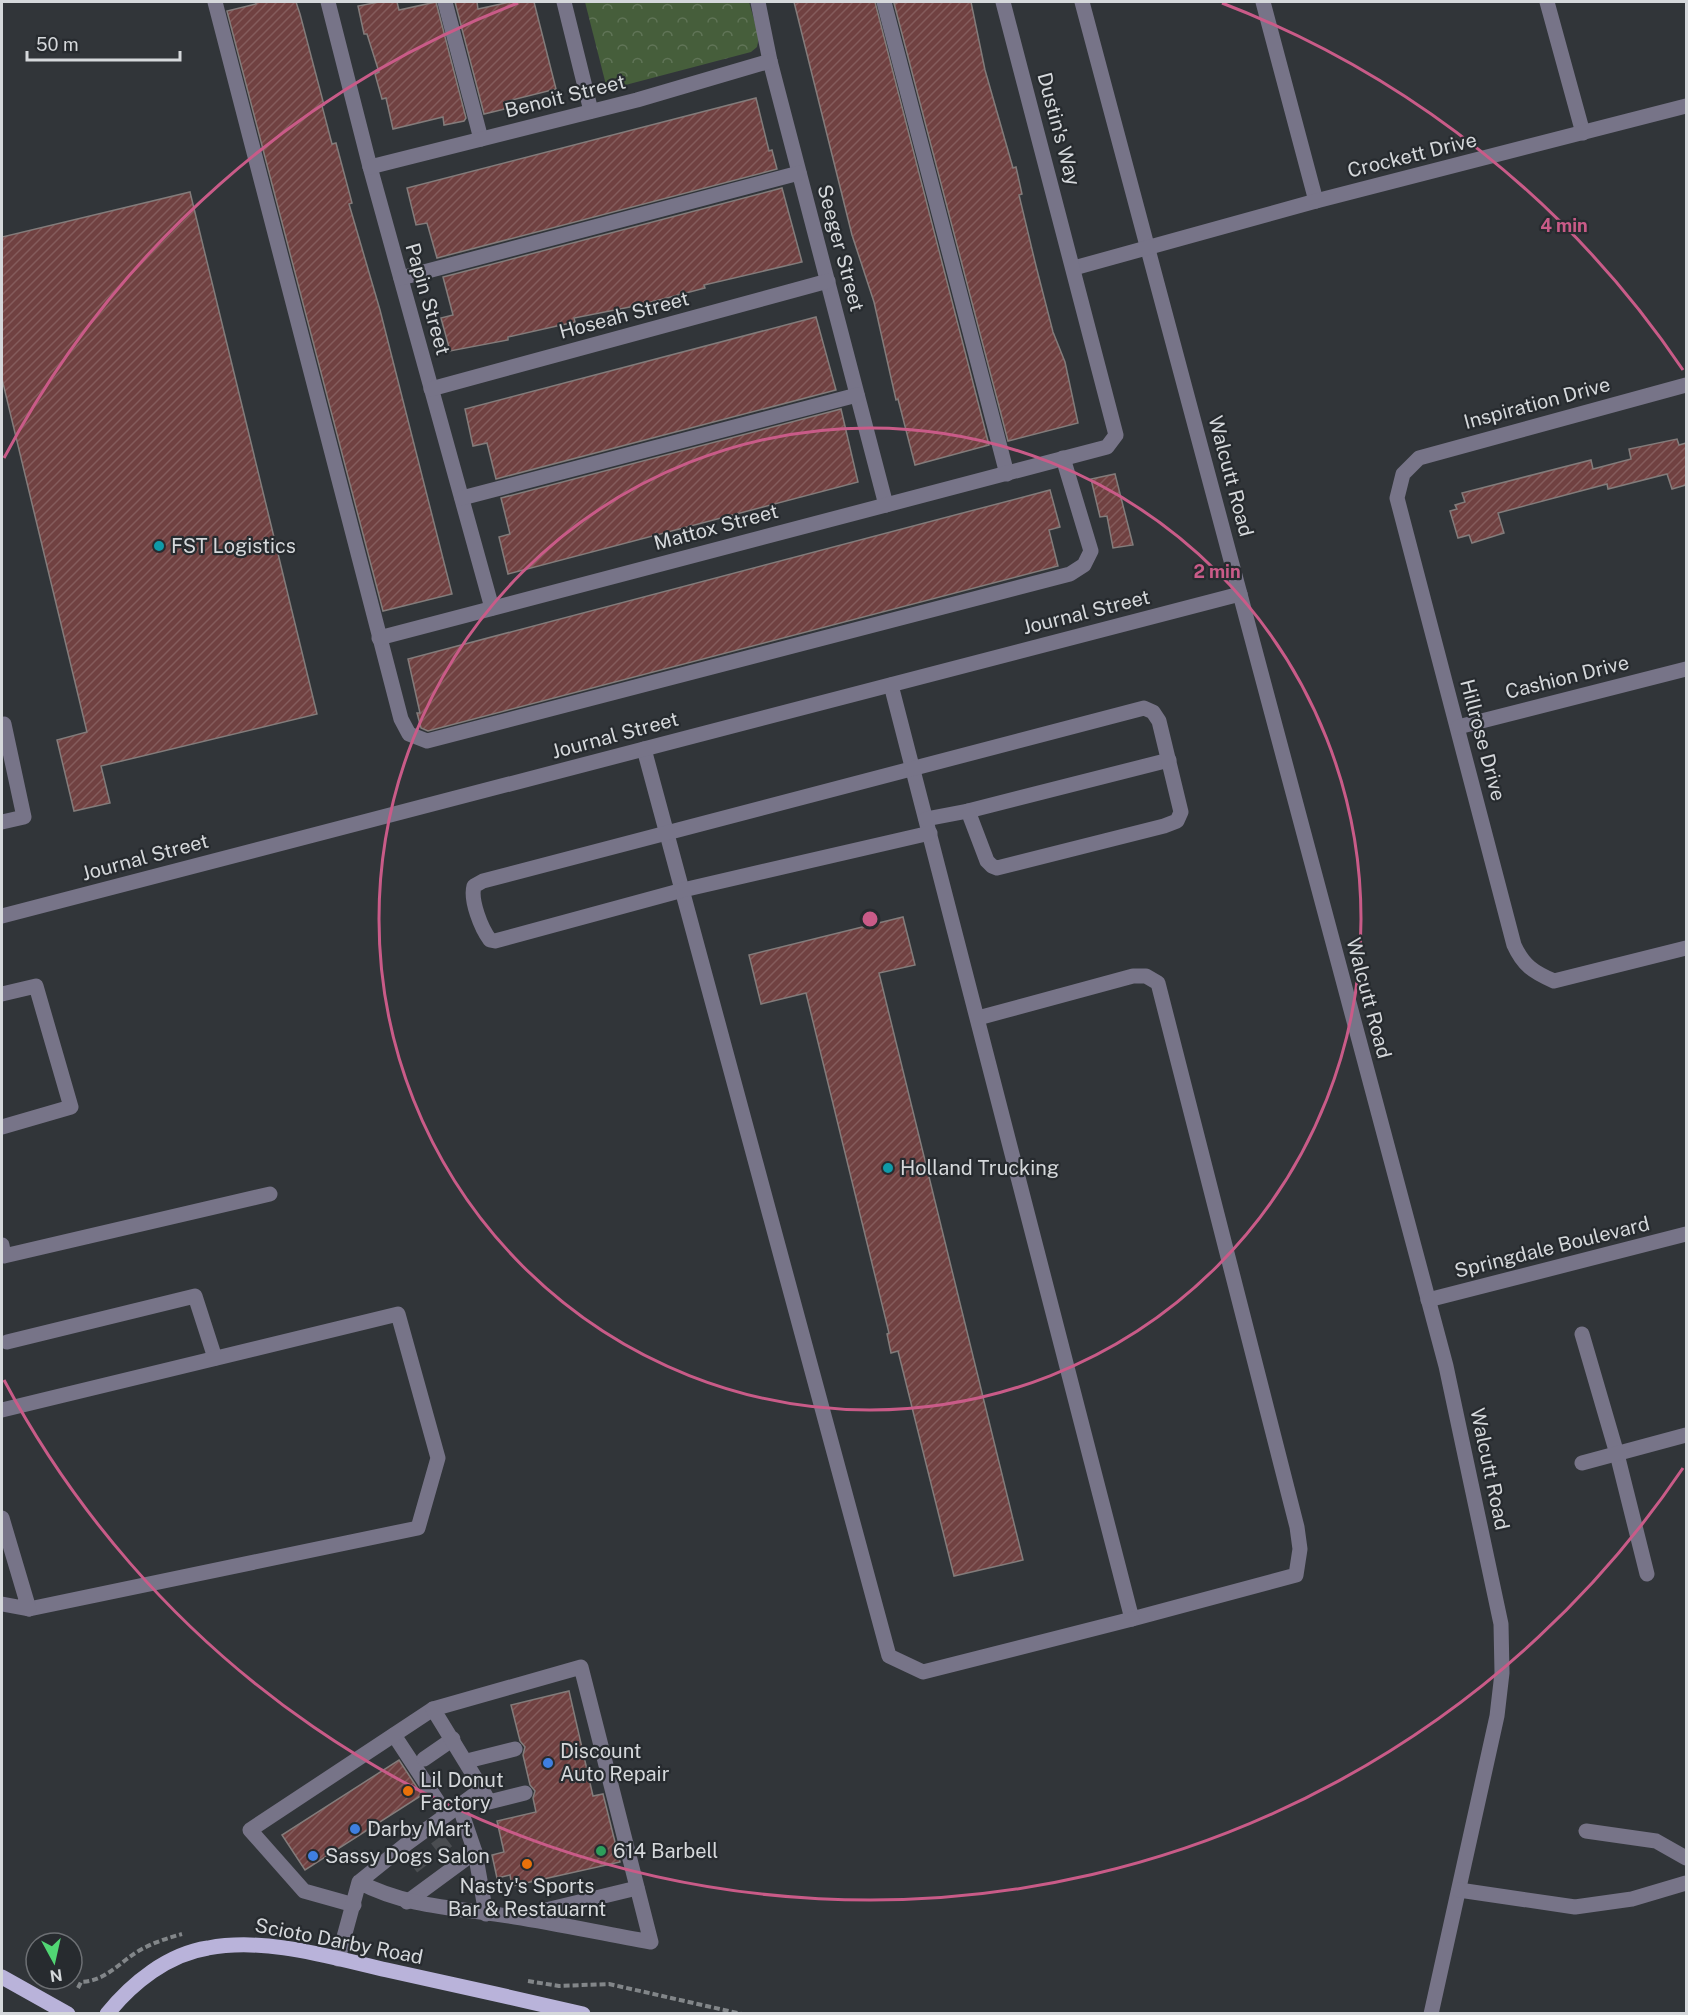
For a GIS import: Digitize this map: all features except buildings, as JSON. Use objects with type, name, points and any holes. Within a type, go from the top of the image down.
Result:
[{"type":"main road","name":"Scioto Darby Road","points":[[107,2013],[125,1991],[157,1969],[185,1954],[206,1948],[239,1944],[265,1946],[338,1959],[583,2013]]},
{"type":"main road","points":[[2,1977],[68,2013]]},
{"type":"street","points":[[215,2],[379,638],[401,720],[409,734],[427,741],[1070,574],[1084,565],[1091,551],[1063,458]]},
{"type":"street","name":"Papin Street","points":[[328,2],[370,167],[492,608]]},
{"type":"street","points":[[445,2],[481,139]]},
{"type":"street","points":[[564,2],[591,111]]},
{"type":"street","name":"Seeger Street","points":[[758,2],[770,61],[886,505]]},
{"type":"street","points":[[884,2],[1006,474]]},
{"type":"street","name":"Dustin's Way","points":[[1003,2],[1116,435],[1107,447],[1063,458]]},
{"type":"street","name":"Walcutt Road","points":[[1082,2],[1446,1366],[1501,1624],[1502,1673],[1497,1716],[1431,2013]]},
{"type":"street","points":[[1263,2],[1316,201]]},
{"type":"street","points":[[1547,2],[1583,133]]},
{"type":"street","name":"Benoit Street","points":[[370,167],[591,111],[770,61]]},
{"type":"street","name":"Crockett Drive","points":[[1149,247],[1316,201],[1686,106]]},
{"type":"street","points":[[401,278],[800,173]]},
{"type":"street","points":[[1074,268],[1149,247]]},
{"type":"street","name":"Hoseah Street","points":[[431,389],[828,281]]},
{"type":"street","name":"Inspiration Drive","points":[[1403,474],[1419,458],[1686,385]]},
{"type":"street","points":[[462,498],[857,395]]},
{"type":"street","name":"Mattox Street","points":[[379,638],[1063,458]]},
{"type":"street","name":"Hillrose Drive","points":[[1403,474],[1397,498],[1514,945],[1521,962],[1536,973],[1554,981],[1686,948]]},
{"type":"street","name":"Journal Street","points":[[2,916],[1240,594]]},
{"type":"street","name":"Cashion Drive","points":[[1458,727],[1686,669]]},
{"type":"street","points":[[891,685],[1132,1619]]},
{"type":"street","points":[[968,811],[987,861],[992,867],[998,868],[1177,820],[1181,812],[1169,760],[1159,721],[1153,712],[1144,708],[483,881],[474,886],[472,893],[484,933],[490,940],[495,941],[928,826],[968,811],[1169,760]]},
{"type":"street","points":[[2,721],[24,817],[2,822]]},
{"type":"street","points":[[644,749],[889,1656],[923,1672],[1296,1575],[1300,1549],[1294,1516],[1158,983],[1146,976],[1133,976],[978,1018]]},
{"type":"street","points":[[2,994],[36,986],[71,1107],[2,1127]]},
{"type":"street","points":[[2,1245],[4,1256],[270,1194]]},
{"type":"street","name":"Springdale Boulevard","points":[[1428,1300],[1686,1234]]},
{"type":"street","points":[[7,1341],[195,1296],[215,1358]]},
{"type":"street","points":[[2,1410],[398,1314],[438,1458],[418,1528],[29,1609],[2,1604]]},
{"type":"street","points":[[1582,1335],[1617,1454],[1647,1574]]},
{"type":"street","points":[[1582,1463],[1686,1435]]},
{"type":"street","points":[[2,1518],[29,1609]]},
{"type":"street","points":[[354,1905],[304,1891],[250,1830],[433,1709],[581,1667],[651,1942],[516,1917],[407,1902],[385,1895],[359,1882]]},
{"type":"street","points":[[433,1709],[467,1761],[489,1802],[525,1793]]},
{"type":"street","points":[[394,1735],[446,1814]]},
{"type":"street","points":[[424,1758],[453,1739]]},
{"type":"street","points":[[467,1761],[515,1749]]},
{"type":"street","points":[[338,1959],[359,1882],[433,1833],[446,1814],[482,1789]]},
{"type":"street","points":[[459,1805],[475,1852],[486,1914]]},
{"type":"street","points":[[1586,1831],[1656,1841],[1686,1858]]},
{"type":"street","points":[[407,1902],[430,1877],[454,1860],[475,1852]]},
{"type":"street","points":[[1459,1890],[1575,1907],[1632,1899],[1686,1883]]},
{"type":"street","points":[[516,1917],[637,1888]]},
{"type":"path","points":[[84,1982],[94,1982],[106,1976],[140,1950],[160,1940],[192,1932]]},
{"type":"path","points":[[526,1981],[558,1986],[609,1984],[742,2013]]},
{"type":"green space","points":[[585,2],[749,2],[759,37],[757,47],[751,52],[614,88],[606,85]]},
{"type":"tunnel","points":[[437,1839],[450,1856]]},
{"type":"tunnel","points":[[414,1856],[427,1873]]},
{"type":"place","name":"FST Logistics","points":[[159,546]]},
{"type":"place","name":"Holland Trucking","points":[[888,1168]]},
{"type":"place","name":"Discount Auto Repair","points":[[548,1763]]},
{"type":"place","name":"Lil Donut Factory","points":[[408,1791]]},
{"type":"place","name":"Darby Mart","points":[[355,1829]]},
{"type":"place","name":"614 Barbell","points":[[601,1851]]},
{"type":"place","name":"Sassy Dogs Salon","points":[[313,1856]]},
{"type":"place","name":"Nasty's Sports Bar & Restauarnt","points":[[527,1864]]}]
